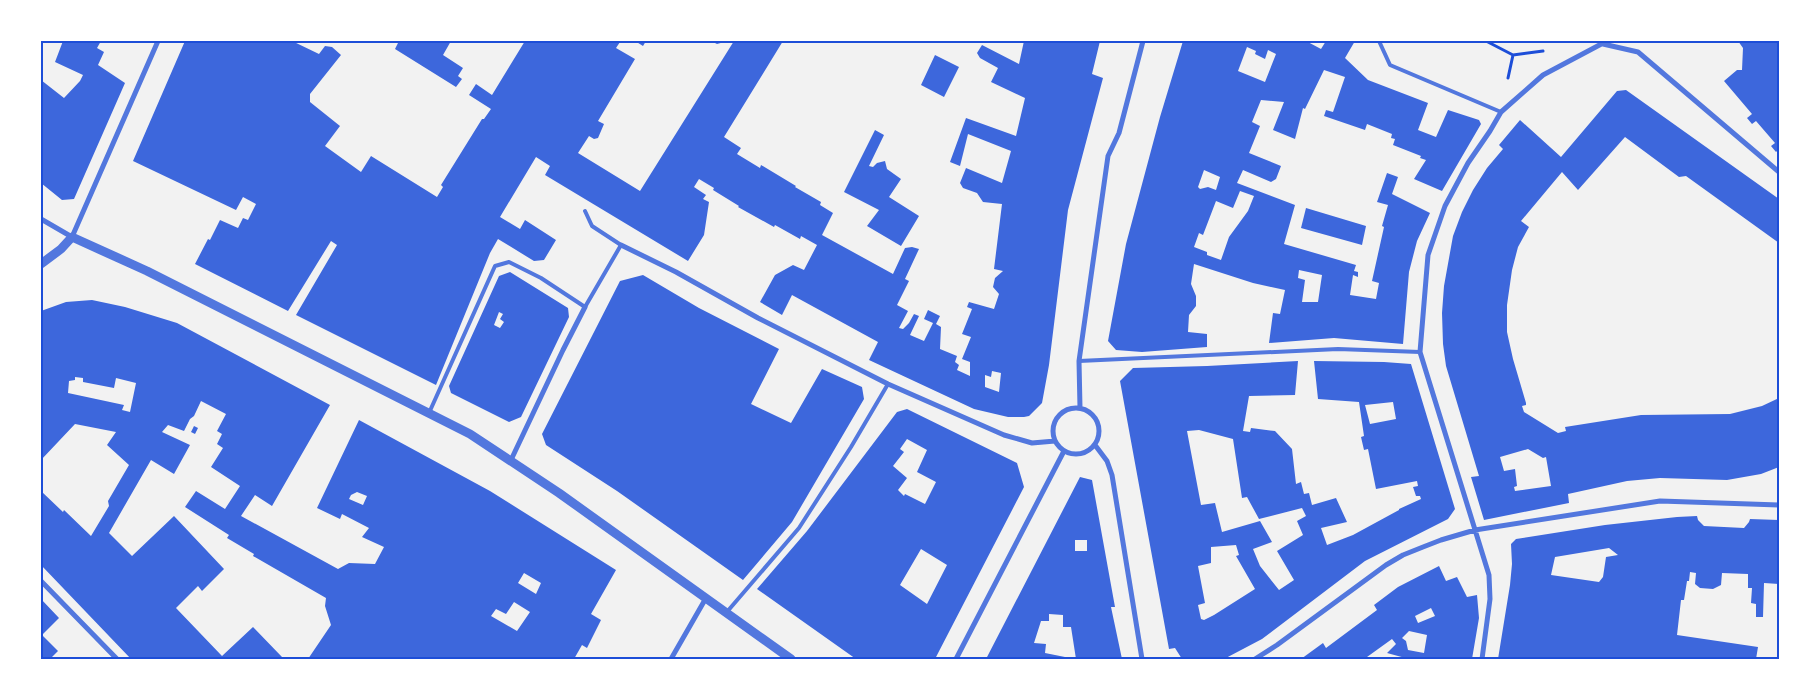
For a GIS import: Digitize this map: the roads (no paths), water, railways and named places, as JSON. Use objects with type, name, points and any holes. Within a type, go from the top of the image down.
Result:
[{"type":"street","points":[[41,264],[61,249],[72,237],[158,41]]},
{"type":"street","points":[[1080,408],[1079,361],[1108,156],[1119,134],[1144,41]]},
{"type":"street","points":[[1482,659],[1488,622],[1490,586],[1487,566],[1474,530],[1420,352],[1428,254],[1445,206],[1468,163],[1501,112],[1543,75],[1603,42],[1638,52],[1779,172]]},
{"type":"street","points":[[41,219],[72,237],[147,271],[470,434],[511,460],[791,659]]},
{"type":"street","points":[[621,245],[888,384],[1004,435],[1032,443],[1055,441]]},
{"type":"street","points":[[511,460],[562,350],[585,307]]},
{"type":"street","points":[[1080,408],[1092,414],[1099,426],[1098,439],[1095,445],[1084,453],[1070,454],[1064,451],[1055,441],[1053,429],[1061,414],[1069,409],[1080,408]]},
{"type":"street","points":[[1095,445],[1107,460],[1112,475],[1142,659]]},
{"type":"street","points":[[956,659],[1064,451]]},
{"type":"street","points":[[1255,659],[1277,645],[1367,578],[1403,555],[1441,540],[1474,530],[1660,501],[1779,506]]},
{"type":"street","points":[[41,581],[117,659]]},
{"type":"street","points":[[671,659],[706,598]]},
{"type":"lane","points":[[1379,41],[1390,65],[1501,112]]},
{"type":"lane","points":[[429,413],[496,266],[510,262],[541,278],[585,307],[621,245],[592,226],[585,211]]},
{"type":"lane","points":[[1079,361],[1328,350],[1420,352]]},
{"type":"lane","points":[[726,613],[799,528],[851,448],[888,384]]}]
